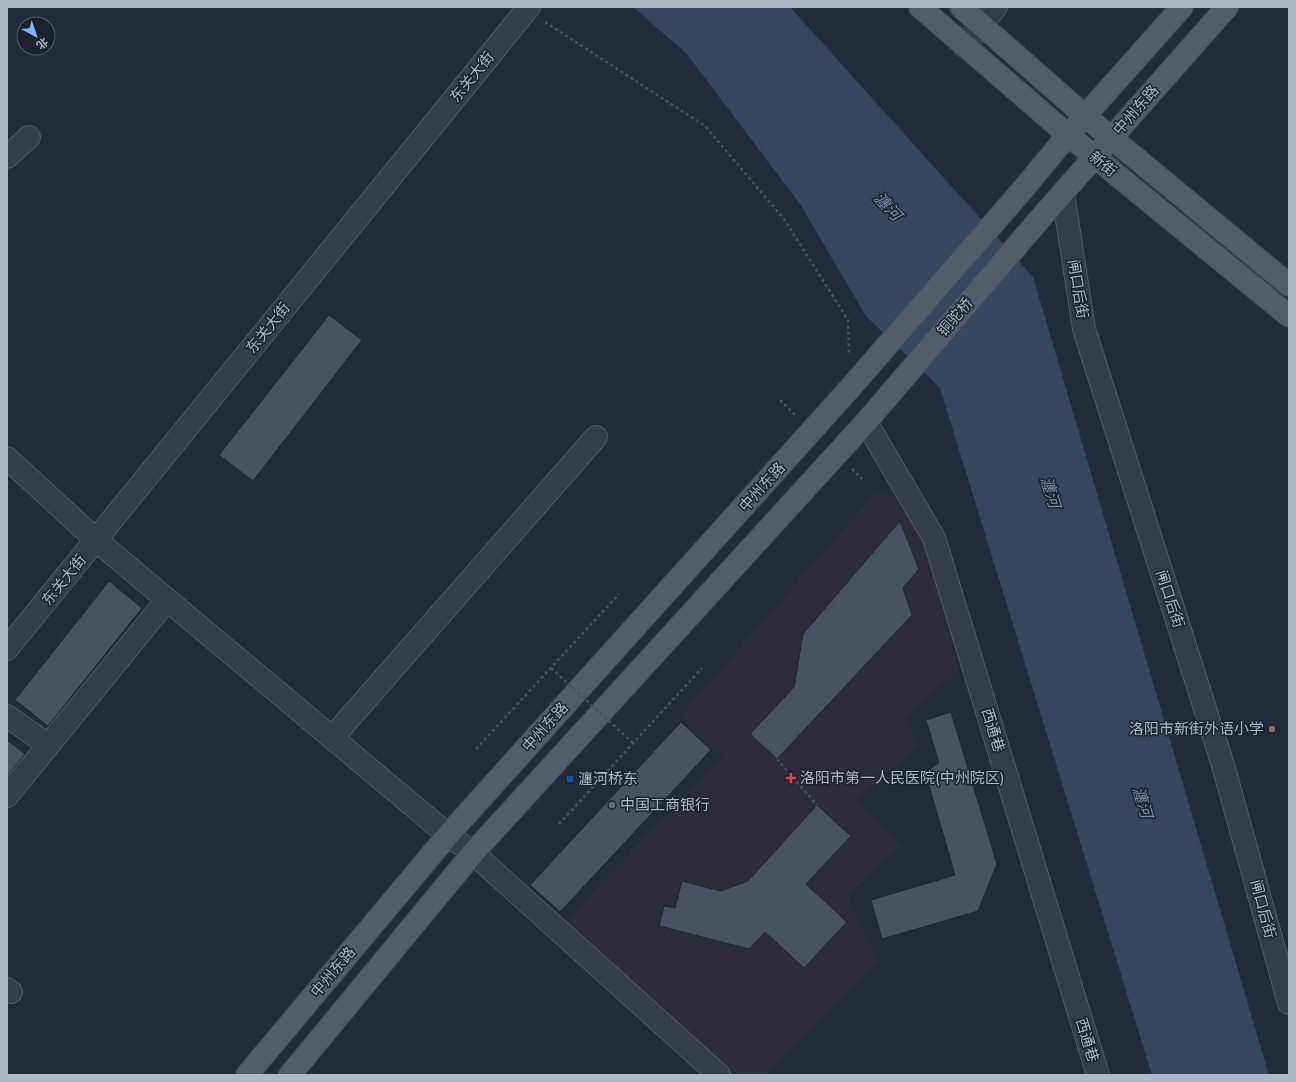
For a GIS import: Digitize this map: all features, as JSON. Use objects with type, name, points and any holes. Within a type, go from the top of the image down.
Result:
[{"type":"main road","name":"新街","points":[[920,7],[1094,157],[1289,316]]},
{"type":"main road","name":"新街","points":[[962,7],[1085,116],[1289,285]]},
{"type":"main road","points":[[851,387],[1019,194],[1068,135],[1182,7]]},
{"type":"main road","name":"中州东路","points":[[1045,213],[1227,7]]},
{"type":"main road","name":"铜驼桥","points":[[866,422],[1045,213]]},
{"type":"main road","name":"中州东路","points":[[247,1075],[448,835],[851,387]]},
{"type":"main road","name":"中州东路","points":[[290,1075],[473,853],[866,422]]},
{"type":"street","points":[[964,46],[996,7]]},
{"type":"street","name":"东关大街","points":[[7,649],[528,9]]},
{"type":"street","points":[[7,157],[29,137]]},
{"type":"street","name":"闸口后街","points":[[1063,193],[1084,329],[1223,765],[1289,1003]]},
{"type":"street","name":"西通巷","points":[[866,422],[934,538],[1098,1075]]},
{"type":"street","points":[[332,738],[596,437]]},
{"type":"street","points":[[7,458],[96,540],[448,835],[473,853],[719,1075]]},
{"type":"street","points":[[7,796],[167,600]]},
{"type":"street","points":[[7,716],[48,745]]},
{"type":"path","points":[[528,9],[705,126],[784,219],[848,320],[851,387]]},
{"type":"path","points":[[476,749],[619,594]]},
{"type":"path","points":[[551,668],[633,743]]},
{"type":"path","points":[[559,824],[702,668]]},
{"type":"path","points":[[777,760],[817,805]]},
{"type":"shaded area","name":"洛阳市第一人民医院(中州院区)","points":[[875,493],[895,494],[921,530],[959,670],[904,718],[920,744],[857,799],[901,847],[848,896],[863,931],[878,960],[768,1075],[739,1075],[563,923],[722,757],[679,717]]},
{"type":"water","name":"瀍河","points":[[633,7],[790,7],[1033,277],[1269,1075],[1152,1075],[940,388],[866,316],[800,204],[686,53]]},
{"type":"building","points":[[329,315],[362,340],[253,481],[219,455]]},
{"type":"building","points":[[900,521],[919,569],[903,588],[912,615],[777,759],[750,734],[794,687],[803,634]]},
{"type":"building","points":[[109,581],[142,608],[48,726],[15,700]]},
{"type":"building","points":[[951,712],[997,864],[978,911],[882,939],[871,900],[955,875],[925,772],[939,763],[926,720]]},
{"type":"building","points":[[681,722],[711,750],[560,912],[530,885]]},
{"type":"building","points":[[7,740],[25,754],[7,777]]},
{"type":"building","points":[[817,805],[851,836],[806,884],[847,922],[804,968],[765,932],[749,949],[659,926],[664,906],[675,908],[682,881],[721,891],[748,881]]},
{"type":"place","name":"洛阳市新街外语小学","points":[[1272,729]]},
{"type":"place","name":"洛阳市第一人民医院(中州院区)","points":[[791,778]]},
{"type":"place","name":"瀍河桥东","points":[[570,779]]},
{"type":"place","name":"中国工商银行","points":[[612,805]]}]
